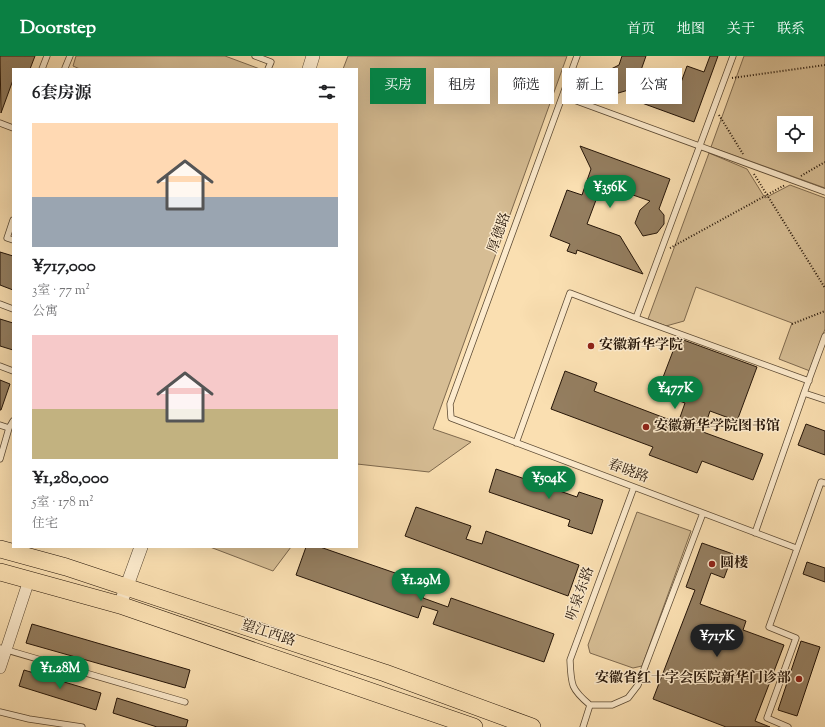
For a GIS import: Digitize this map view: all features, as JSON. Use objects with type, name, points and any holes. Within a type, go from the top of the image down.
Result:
[{"type":"main road","name":"望江西路","points":[[0,549],[66,567],[385,673],[532,727]]},
{"type":"main road","name":"望江西路","points":[[0,572],[120,605],[468,726]]},
{"type":"main road","points":[[468,726],[487,710],[492,727]]},
{"type":"street","points":[[309,68],[313,56]]},
{"type":"street","points":[[120,605],[141,548]]},
{"type":"street","points":[[0,668],[3,648],[29,580]]},
{"type":"lane","points":[[42,68],[47,56]]},
{"type":"lane","points":[[66,68],[70,56]]},
{"type":"lane","points":[[255,56],[271,62],[268,68]]},
{"type":"lane","name":"厚德路","points":[[573,68],[577,56]]},
{"type":"lane","points":[[636,318],[733,56]]},
{"type":"lane","name":"厚德路","points":[[451,418],[450,404],[562,99]]},
{"type":"lane","points":[[585,104],[825,192]]},
{"type":"lane","points":[[0,123],[12,128]]},
{"type":"lane","points":[[12,223],[7,238],[12,240]]},
{"type":"lane","points":[[516,443],[570,293],[809,381]]},
{"type":"lane","points":[[0,304],[12,309]]},
{"type":"lane","points":[[755,533],[825,336]]},
{"type":"lane","points":[[0,366],[12,371]]},
{"type":"lane","points":[[804,393],[825,400]]},
{"type":"lane","name":"春晓路","points":[[451,418],[796,548]]},
{"type":"lane","points":[[0,459],[12,423]]},
{"type":"lane","points":[[0,425],[9,428]]},
{"type":"lane","points":[[788,727],[767,718],[796,638],[769,627],[796,548],[821,482],[825,483]]},
{"type":"lane","name":"听泉东路","points":[[590,705],[576,694],[571,680],[570,660],[634,487]]},
{"type":"lane","points":[[583,727],[590,705],[612,705],[628,698],[638,685],[703,513]]},
{"type":"lane","points":[[3,648],[185,702]]},
{"type":"lane","points":[[0,712],[29,719],[82,727]]},
{"type":"path","points":[[725,79],[825,65]]},
{"type":"path","points":[[714,108],[825,288]]},
{"type":"path","points":[[660,254],[794,181],[825,162]]},
{"type":"path","points":[[792,324],[825,311]]},
{"type":"shaded area","points":[[76,56],[225,56],[257,68],[78,68],[73,66]]},
{"type":"shaded area","points":[[348,56],[567,56],[554,92],[554,68],[498,68],[498,104],[550,104],[433,429],[471,442],[429,472],[358,464],[358,68],[343,68]]},
{"type":"shaded area","points":[[744,56],[825,56],[825,188],[711,147]]},
{"type":"shaded area","points":[[709,153],[747,169],[765,198],[790,185],[825,198],[825,329],[810,371],[779,359],[792,323],[696,287],[684,321],[666,326],[648,319]]},
{"type":"shaded area","points":[[637,512],[691,531],[642,666],[633,668],[590,653],[588,645]]},
{"type":"shaded area","points":[[213,548],[290,548],[273,571]]},
{"type":"building","points":[[0,56],[35,56],[30,68],[12,68],[12,83],[1,113]]},
{"type":"building","points":[[622,56],[646,56],[642,68],[626,68],[626,91],[618,93],[618,68],[613,68],[619,65]]},
{"type":"building","points":[[710,56],[718,56],[694,122],[645,104],[682,104],[682,80],[687,66],[704,72]]},
{"type":"building","points":[[580,146],[670,179],[659,209],[664,215],[664,224],[657,233],[643,236],[635,223],[640,210],[650,201],[602,184],[587,224],[620,236],[643,274],[577,250],[576,254],[567,251],[570,244],[550,236],[567,190],[582,195],[591,169]]},
{"type":"building","points":[[0,252],[12,256],[12,290],[0,285]]},
{"type":"building","points":[[0,319],[12,323],[12,350],[0,346]]},
{"type":"building","points":[[678,338],[757,367],[737,421],[710,411],[703,432],[763,454],[753,480],[702,461],[697,473],[649,455],[653,447],[551,409],[565,371],[597,383],[594,391],[678,423],[685,403],[657,393]]},
{"type":"building","points":[[0,380],[10,384],[1,410],[0,410]]},
{"type":"building","points":[[806,424],[825,431],[825,455],[798,445]]},
{"type":"building","points":[[496,469],[577,497],[579,492],[603,500],[592,534],[568,526],[570,520],[489,492]]},
{"type":"building","points":[[416,507],[471,526],[466,539],[482,544],[486,531],[579,565],[568,596],[405,536]]},
{"type":"building","points":[[702,543],[733,554],[724,578],[711,573],[700,604],[746,621],[743,630],[784,645],[755,721],[770,727],[726,727],[653,699],[695,590],[686,587]]},
{"type":"building","points":[[306,548],[323,548],[427,584],[423,598],[448,607],[451,598],[554,634],[544,662],[433,624],[438,611],[422,606],[418,618],[296,575]]},
{"type":"building","points":[[807,562],[825,568],[825,582],[803,574]]},
{"type":"building","points":[[32,624],[190,670],[185,688],[26,643]]},
{"type":"building","name":"安徽省红十字会医院新华门诊部","points":[[801,641],[820,647],[797,716],[778,710]]},
{"type":"building","points":[[24,670],[101,693],[96,710],[19,686]]},
{"type":"building","points":[[117,698],[188,720],[186,727],[157,727],[113,713]]},
{"type":"place","name":"安徽新华学院","points":[[591,346]]},
{"type":"place","name":"安徽新华学院图书馆","points":[[646,427]]},
{"type":"place","name":"圆楼","points":[[712,564]]},
{"type":"place","name":"安徽省红十字会医院新华门诊部","points":[[799,679]]}]
